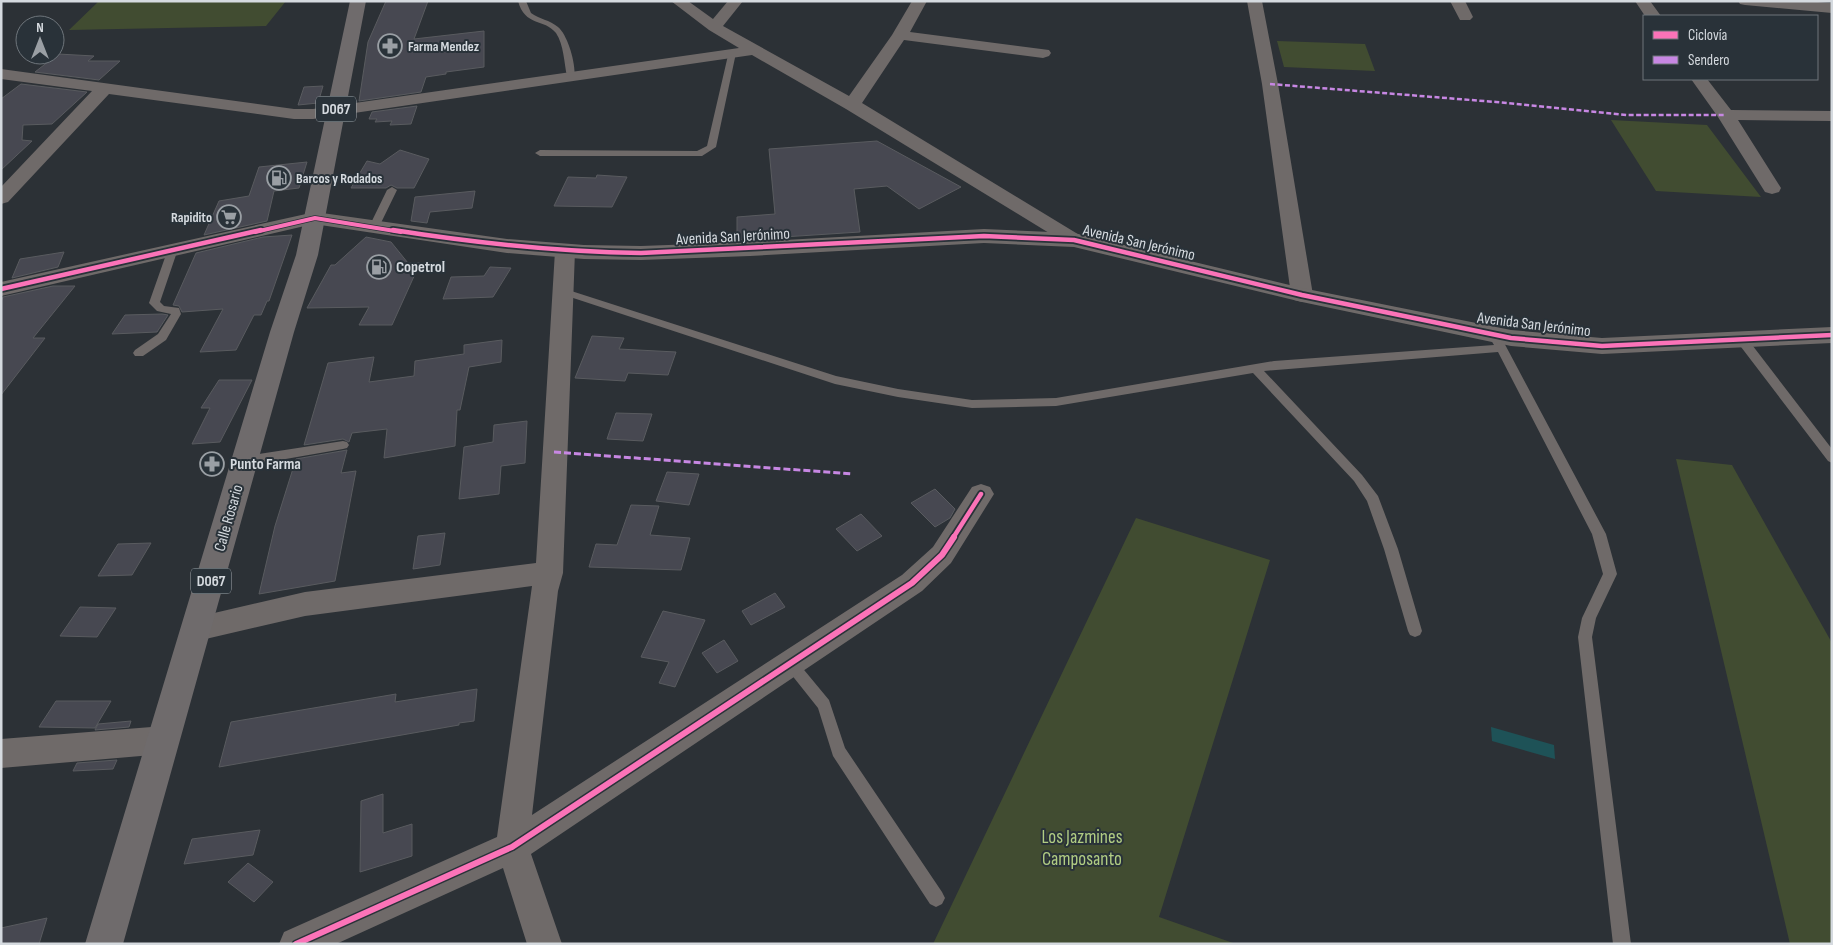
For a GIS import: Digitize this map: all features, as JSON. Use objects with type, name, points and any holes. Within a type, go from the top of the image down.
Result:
[{"type":"main road","name":"Calle Rosario","points":[[104,944],[282,332],[307,255],[358,1]]},
{"type":"street","points":[[678,1],[714,27],[852,105],[1074,240]]},
{"type":"street","points":[[714,27],[736,1]]},
{"type":"street","points":[[852,105],[900,36],[920,1]]},
{"type":"street","points":[[1254,1],[1270,84],[1302,295]]},
{"type":"street","points":[[1457,1],[1465,17]]},
{"type":"street","points":[[1642,1],[1652,15]]},
{"type":"street","points":[[1745,1],[1808,4],[1832,8]]},
{"type":"street","points":[[1808,4],[1826,23]]},
{"type":"street","points":[[900,36],[1044,53]]},
{"type":"street","points":[[1,74],[294,114],[336,110],[754,50]]},
{"type":"street","points":[[1700,80],[1726,116],[1772,188]]},
{"type":"street","points":[[3,193],[104,89]]},
{"type":"street","points":[[1726,116],[1832,116]]},
{"type":"street","points":[[1,290],[173,249],[315,218]]},
{"type":"street","name":"Avenida San Jerónimo","points":[[315,218],[507,246],[565,251],[641,253],[984,236],[1074,240],[1498,341],[1602,346],[1832,335]]},
{"type":"street","points":[[545,944],[512,847],[544,591],[548,573],[565,251]]},
{"type":"street","points":[[296,944],[512,847],[912,583],[942,555],[981,494]]},
{"type":"street","points":[[197,629],[305,604],[548,573]]},
{"type":"street","points":[[1,754],[164,740]]},
{"type":"lane","points":[[522,1],[524,10],[535,20],[557,29],[562,35],[571,76]]},
{"type":"lane","points":[[540,153],[699,154],[706,151],[711,148],[732,53]]},
{"type":"lane","points":[[374,227],[392,190]]},
{"type":"lane","points":[[139,354],[162,337],[176,314],[175,310],[161,309],[154,303],[173,249]]},
{"type":"lane","points":[[562,291],[836,380],[898,393],[972,404],[1056,402],[1255,368],[1498,341],[1599,534],[1610,574],[1588,618],[1585,637],[1622,944]]},
{"type":"lane","points":[[1742,340],[1832,458]]},
{"type":"lane","points":[[1255,368],[1358,478],[1373,499],[1391,549],[1415,631]]},
{"type":"lane","points":[[246,460],[343,445]]},
{"type":"lane","points":[[790,664],[824,705],[838,751],[936,898]]},
{"type":"green space","points":[[99,1],[286,1],[266,26],[69,30]]},
{"type":"green space","points":[[1277,41],[1365,44],[1375,71],[1284,67]]},
{"type":"green space","points":[[1611,120],[1707,125],[1761,197],[1656,191]]},
{"type":"green space","points":[[1676,459],[1732,465],[1832,643],[1832,944],[1790,944]]},
{"type":"green space","name":"Los Jazmines Camposanto","points":[[1136,518],[1270,560],[1159,917],[1236,944],[933,944]]},
{"type":"water","points":[[1491,727],[1554,745],[1555,759],[1492,741]]},
{"type":"building","points":[[386,1],[428,1],[414,39],[484,31],[484,67],[446,72],[446,74],[426,77],[421,92],[359,101],[368,42]]},
{"type":"building","points":[[65,54],[94,56],[88,61],[120,61],[99,80],[35,72],[44,65],[65,65]]},
{"type":"building","points":[[21,84],[87,92],[52,124],[23,125],[22,140],[32,141],[1,170],[1,99]]},
{"type":"building","points":[[323,86],[318,103],[298,105],[304,87]]},
{"type":"building","points":[[417,106],[411,124],[390,125],[392,121],[375,122],[377,119],[369,119],[372,112]]},
{"type":"building","points":[[877,141],[961,187],[919,209],[887,186],[854,189],[860,232],[737,240],[737,217],[775,214],[769,149]]},
{"type":"building","points":[[400,150],[429,159],[414,188],[397,188],[391,185],[386,188],[351,188],[367,161],[380,164]]},
{"type":"building","points":[[307,162],[299,188],[274,191],[267,221],[204,235],[219,201],[249,196],[259,167]]},
{"type":"building","points":[[597,175],[627,177],[612,207],[554,206],[568,177],[596,178]]},
{"type":"building","points":[[475,191],[472,208],[430,212],[427,223],[411,221],[415,197]]},
{"type":"building","points":[[292,235],[269,301],[267,301],[261,315],[254,315],[236,350],[200,352],[223,309],[182,312],[179,306],[173,305],[196,253],[263,237]]},
{"type":"building","points":[[366,237],[391,242],[408,263],[420,263],[392,325],[359,325],[369,307],[307,308],[331,265],[335,265]]},
{"type":"building","points":[[64,252],[58,267],[12,278],[20,259]]},
{"type":"building","points":[[490,267],[511,268],[493,297],[443,299],[451,277],[484,276]]},
{"type":"building","points":[[53,286],[75,286],[33,338],[45,338],[1,395],[1,302],[3,297]]},
{"type":"building","points":[[125,315],[168,315],[157,332],[112,334]]},
{"type":"building","points":[[592,336],[624,338],[619,349],[676,352],[668,375],[628,373],[625,381],[575,378]]},
{"type":"building","points":[[502,340],[501,362],[469,367],[460,410],[457,410],[455,446],[384,458],[387,429],[352,433],[349,442],[343,439],[304,445],[328,363],[374,357],[369,382],[414,376],[415,361],[464,354],[464,345]]},
{"type":"building","points":[[219,380],[252,380],[220,442],[192,444],[210,408],[201,408]]},
{"type":"building","points":[[616,413],[652,414],[643,441],[607,439]]},
{"type":"building","points":[[527,421],[525,463],[501,466],[499,494],[459,499],[464,447],[493,442],[494,425]]},
{"type":"building","points":[[347,450],[341,473],[356,471],[335,581],[259,594],[275,526],[296,459]]},
{"type":"building","points":[[667,472],[699,474],[689,505],[656,501]]},
{"type":"building","points":[[935,489],[955,509],[950,518],[935,527],[911,503]]},
{"type":"building","points":[[631,505],[659,506],[650,535],[690,538],[681,570],[589,567],[596,544],[617,545]]},
{"type":"building","points":[[861,514],[882,536],[857,551],[836,529]]},
{"type":"building","points":[[445,533],[440,565],[413,569],[418,536]]},
{"type":"building","points":[[151,543],[132,575],[98,576],[118,544]]},
{"type":"building","points":[[775,593],[785,607],[751,625],[742,611]]},
{"type":"building","points":[[80,607],[116,608],[97,637],[60,636]]},
{"type":"building","points":[[663,611],[705,620],[675,687],[659,683],[669,662],[641,657]]},
{"type":"building","points":[[724,640],[738,661],[717,673],[702,653]]},
{"type":"building","points":[[477,689],[474,721],[219,767],[231,722],[396,694],[395,702]]},
{"type":"building","points":[[56,701],[111,701],[95,728],[39,727]]},
{"type":"building","points":[[131,721],[129,727],[95,730],[98,724]]},
{"type":"building","points":[[117,760],[113,769],[73,771],[77,763]]},
{"type":"building","points":[[383,794],[383,833],[412,824],[412,856],[360,872],[361,801]]},
{"type":"building","points":[[260,830],[253,855],[184,864],[192,839]]},
{"type":"building","points":[[248,863],[273,882],[254,902],[228,882]]},
{"type":"building","points":[[47,918],[39,944],[1,944],[1,928]]},
{"type":"marked path","points":[[1270,84],[1496,102],[1627,115],[1726,115]]},
{"type":"marked path","points":[[554,452],[853,474]]},
{"type":"cycle path","points":[[1,289],[315,218],[507,246],[584,252],[641,253],[750,249],[984,236],[1074,240],[1302,295],[1511,338],[1602,346],[1832,335]]},
{"type":"cycle path","points":[[296,944],[512,847],[912,583],[942,555],[981,494]]},
{"type":"place","name":"Farma Mendez","points":[[390,46]]},
{"type":"place","name":"Barcos y Rodados","points":[[279,178]]},
{"type":"place","name":"Rapidito","points":[[229,217]]},
{"type":"place","name":"Copetrol","points":[[379,267]]},
{"type":"place","name":"Punto Farma","points":[[212,464]]}]
